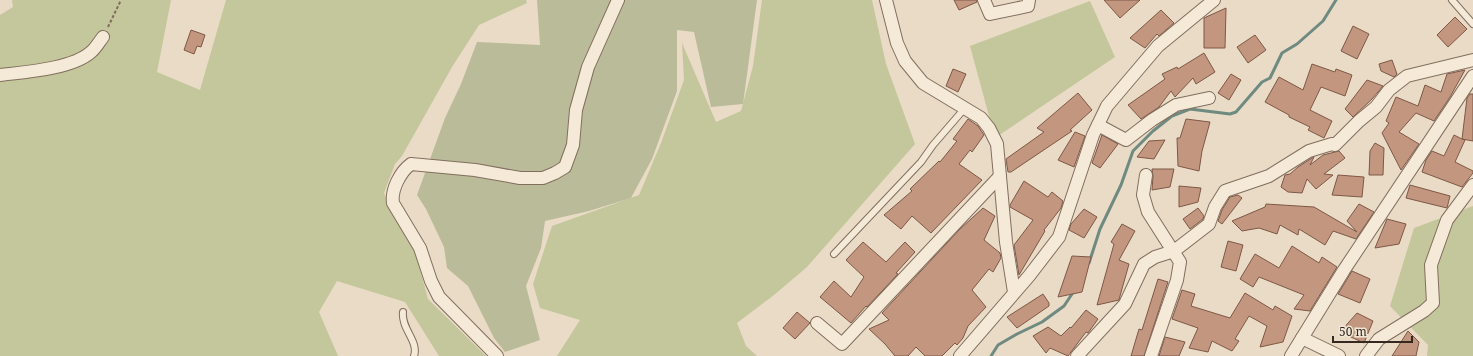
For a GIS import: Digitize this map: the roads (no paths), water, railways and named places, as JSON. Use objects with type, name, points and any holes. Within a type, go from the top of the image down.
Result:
[{"type":"street","points":[[497,356],[439,297],[435,291],[420,248],[393,203],[392,197],[395,187],[405,168],[411,164],[475,170],[520,178],[543,178],[556,173],[565,167],[573,145],[576,110],[588,67],[618,0]]},
{"type":"street","points":[[886,0],[896,43],[905,61],[923,83],[981,118],[989,128],[997,144],[1006,242],[1014,292]]},
{"type":"street","points":[[984,0],[990,14],[1028,6],[1029,0]]},
{"type":"street","points":[[960,356],[1059,237],[1093,135],[1107,106],[1158,46],[1214,0]]},
{"type":"street","points":[[0,75],[36,71],[74,62],[91,52],[103,38]]},
{"type":"street","points":[[1077,356],[1125,304],[1144,264],[1155,257],[1174,251],[1209,224],[1215,207],[1224,191],[1269,176],[1309,151],[1332,144],[1335,145],[1359,121],[1376,107],[1389,90],[1406,76],[1473,60]]},
{"type":"street","points":[[1291,356],[1344,270],[1473,76]]},
{"type":"street","points":[[1098,125],[1126,140],[1152,120],[1176,105],[1209,98]]},
{"type":"street","points":[[1146,175],[1143,195],[1148,212],[1180,262],[1177,280],[1151,356]]},
{"type":"street","points":[[818,323],[842,344],[1000,176]]},
{"type":"street","points":[[1366,356],[1379,338],[1424,311],[1433,303],[1431,265],[1447,220],[1473,185]]},
{"type":"street","points":[[1302,338],[1339,356]]},
{"type":"lane","points":[[1452,0],[1473,24]]},
{"type":"lane","points":[[834,254],[921,162],[933,145],[965,108]]},
{"type":"lane","points":[[403,312],[402,319],[415,346],[414,356]]},
{"type":"waterway","points":[[1089,263],[1100,229],[1121,185],[1133,151],[1153,131],[1172,116],[1190,109],[1230,114],[1236,112],[1262,82],[1270,78],[1282,53],[1297,44],[1323,21],[1336,0]]},
{"type":"waterway","points":[[991,356],[998,345],[1042,322],[1064,306],[1074,291]]}]
